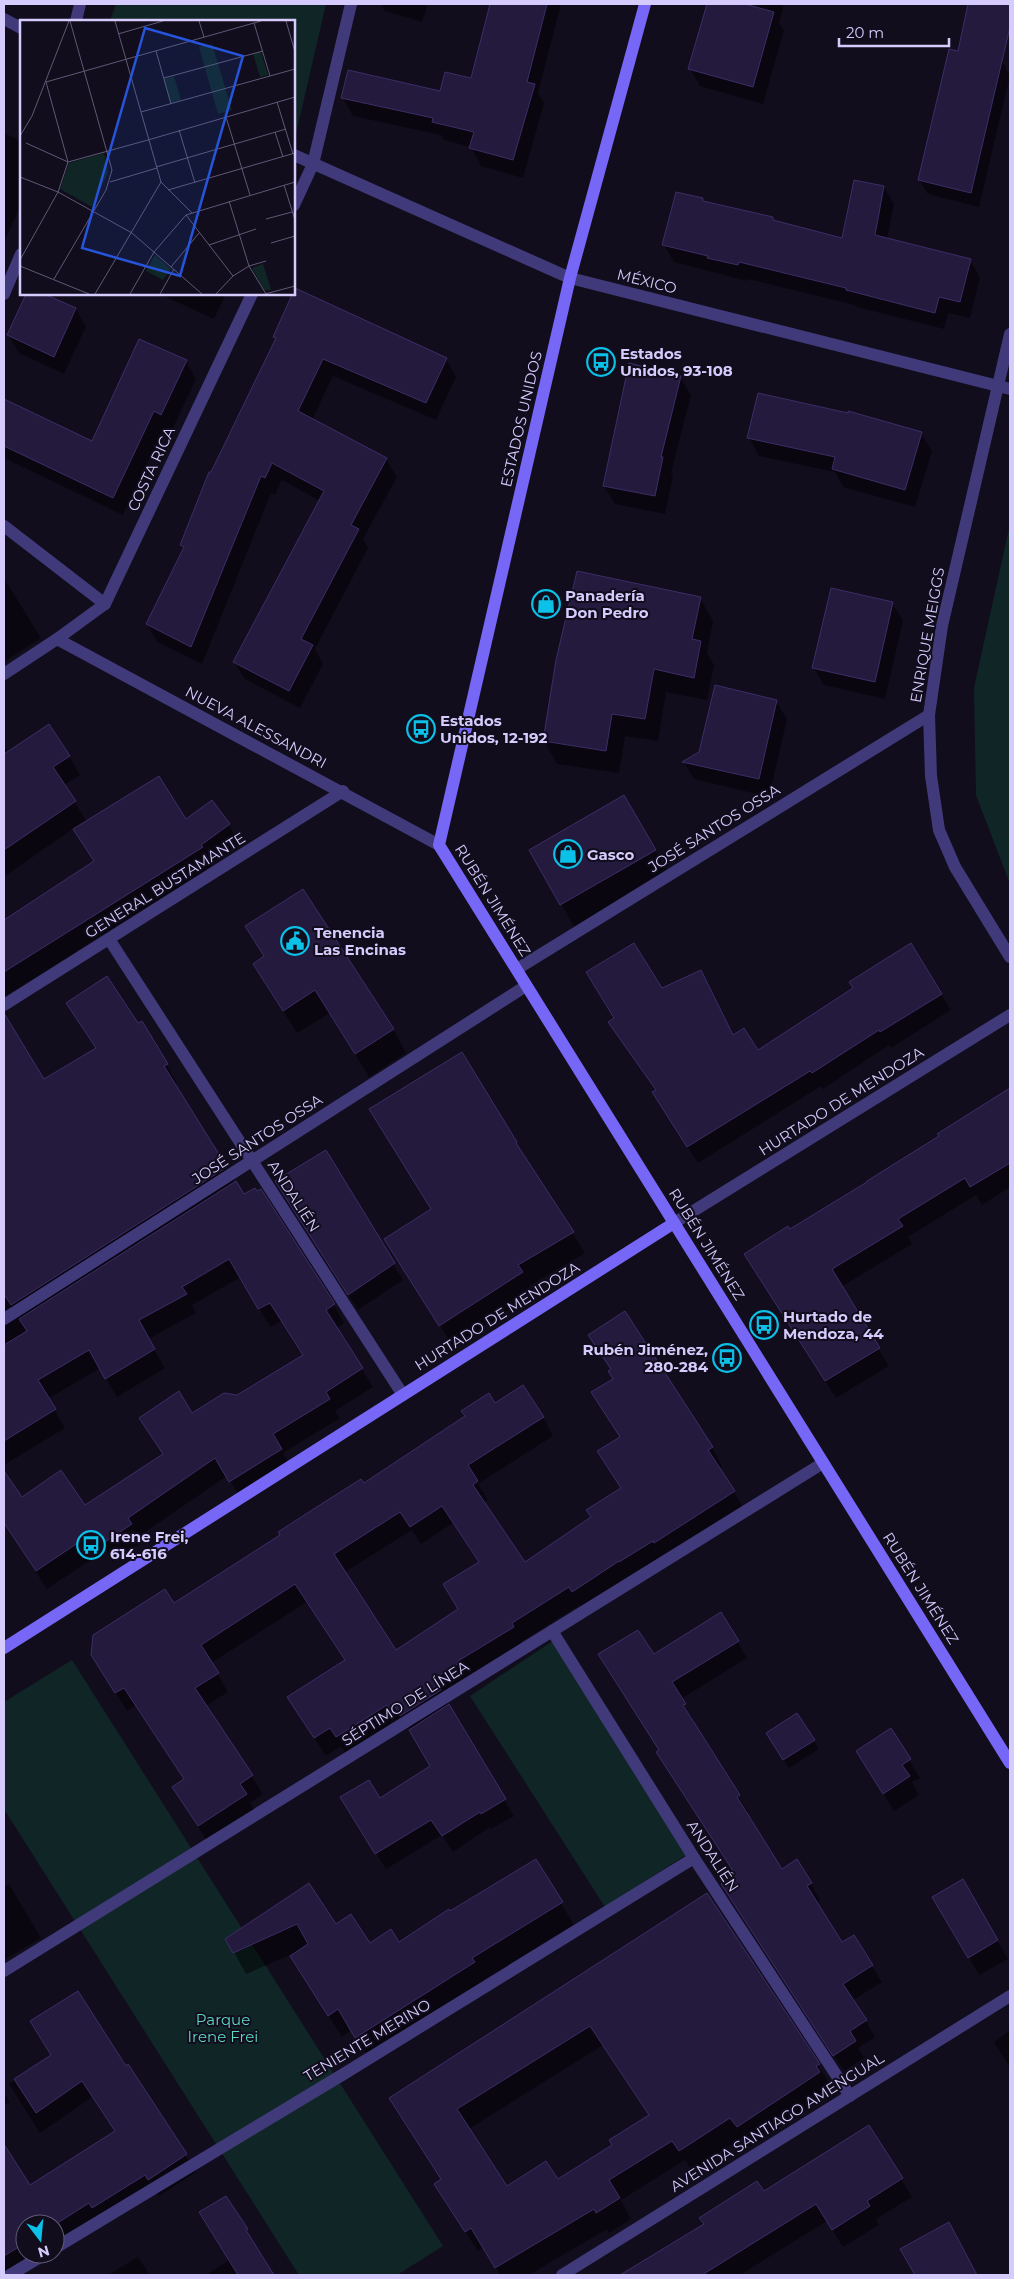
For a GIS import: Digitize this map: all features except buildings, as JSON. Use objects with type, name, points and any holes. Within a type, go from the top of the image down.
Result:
[{"type":"main road","name":"ESTADOS UNIDOS","points":[[439,845],[570,278],[644,4]]},
{"type":"main road","name":"RUBÉN JIMÉNEZ","points":[[439,845],[1010,1763]]},
{"type":"main road","name":"HURTADO DE MENDOZA","points":[[4,1648],[674,1223]]},
{"type":"street","points":[[76,20],[80,4]]},
{"type":"street","points":[[295,203],[313,164],[351,4]]},
{"type":"street","points":[[4,20],[20,28]]},
{"type":"street","name":"MÉXICO","points":[[295,155],[570,278],[1010,389]]},
{"type":"street","points":[[4,294],[20,256]]},
{"type":"street","name":"COSTA RICA","points":[[4,674],[105,604],[252,295]]},
{"type":"street","name":"ENRIQUE MEIGGS","points":[[1010,334],[996,386],[942,626],[929,715],[932,776],[938,830],[955,867],[1010,957]]},
{"type":"street","points":[[4,526],[105,604]]},
{"type":"street","name":"NUEVA ALESSANDRI","points":[[57,639],[439,845]]},
{"type":"street","name":"JOSÉ SANTOS OSSA","points":[[517,970],[929,715]]},
{"type":"street","name":"GENERAL BUSTAMANTE","points":[[4,1005],[343,792]]},
{"type":"street","name":"ANDALIÉN","points":[[108,939],[403,1395]]},
{"type":"street","name":"JOSÉ SANTOS OSSA","points":[[4,1318],[526,986]]},
{"type":"street","name":"HURTADO DE MENDOZA","points":[[674,1223],[1010,1014]]},
{"type":"street","name":"SÉPTIMO DE LÍNEA","points":[[4,1971],[824,1462]]},
{"type":"street","name":"ANDALIÉN","points":[[552,1631],[694,1858],[850,2096]]},
{"type":"street","name":"TENIENTE MERINO","points":[[65,2242],[342,2075],[694,1858]]},
{"type":"street","name":"AVENIDA SANTIAGO AMENGUAL","points":[[562,2275],[1010,1996]]},
{"type":"street","points":[[10,2275],[28,2264]]},
{"type":"green space","points":[[116,4],[326,4],[295,138],[295,20],[110,20]]},
{"type":"green space","points":[[1010,524],[1010,884],[976,795],[974,688]]},
{"type":"green space","points":[[562,1635],[692,1851],[605,1907],[470,1696]]},
{"type":"green space","name":"Parque Irene Frei","points":[[72,1660],[443,2246],[397,2275],[299,2275],[4,1809],[4,1702]]},
{"type":"place","name":"Estados Unidos, 93-108","points":[[601,362]]},
{"type":"place","name":"Panadería Don Pedro","points":[[546,604]]},
{"type":"place","name":"Estados Unidos, 12-192","points":[[421,729]]},
{"type":"place","name":"Gasco","points":[[568,854]]},
{"type":"place","name":"Tenencia Las Encinas","points":[[295,941]]},
{"type":"place","name":"Hurtado de Mendoza, 44","points":[[764,1325]]},
{"type":"place","name":"Rubén Jiménez, 280-284","points":[[727,1358]]},
{"type":"place","name":"Irene Frei, 614-616","points":[[91,1545]]}]
